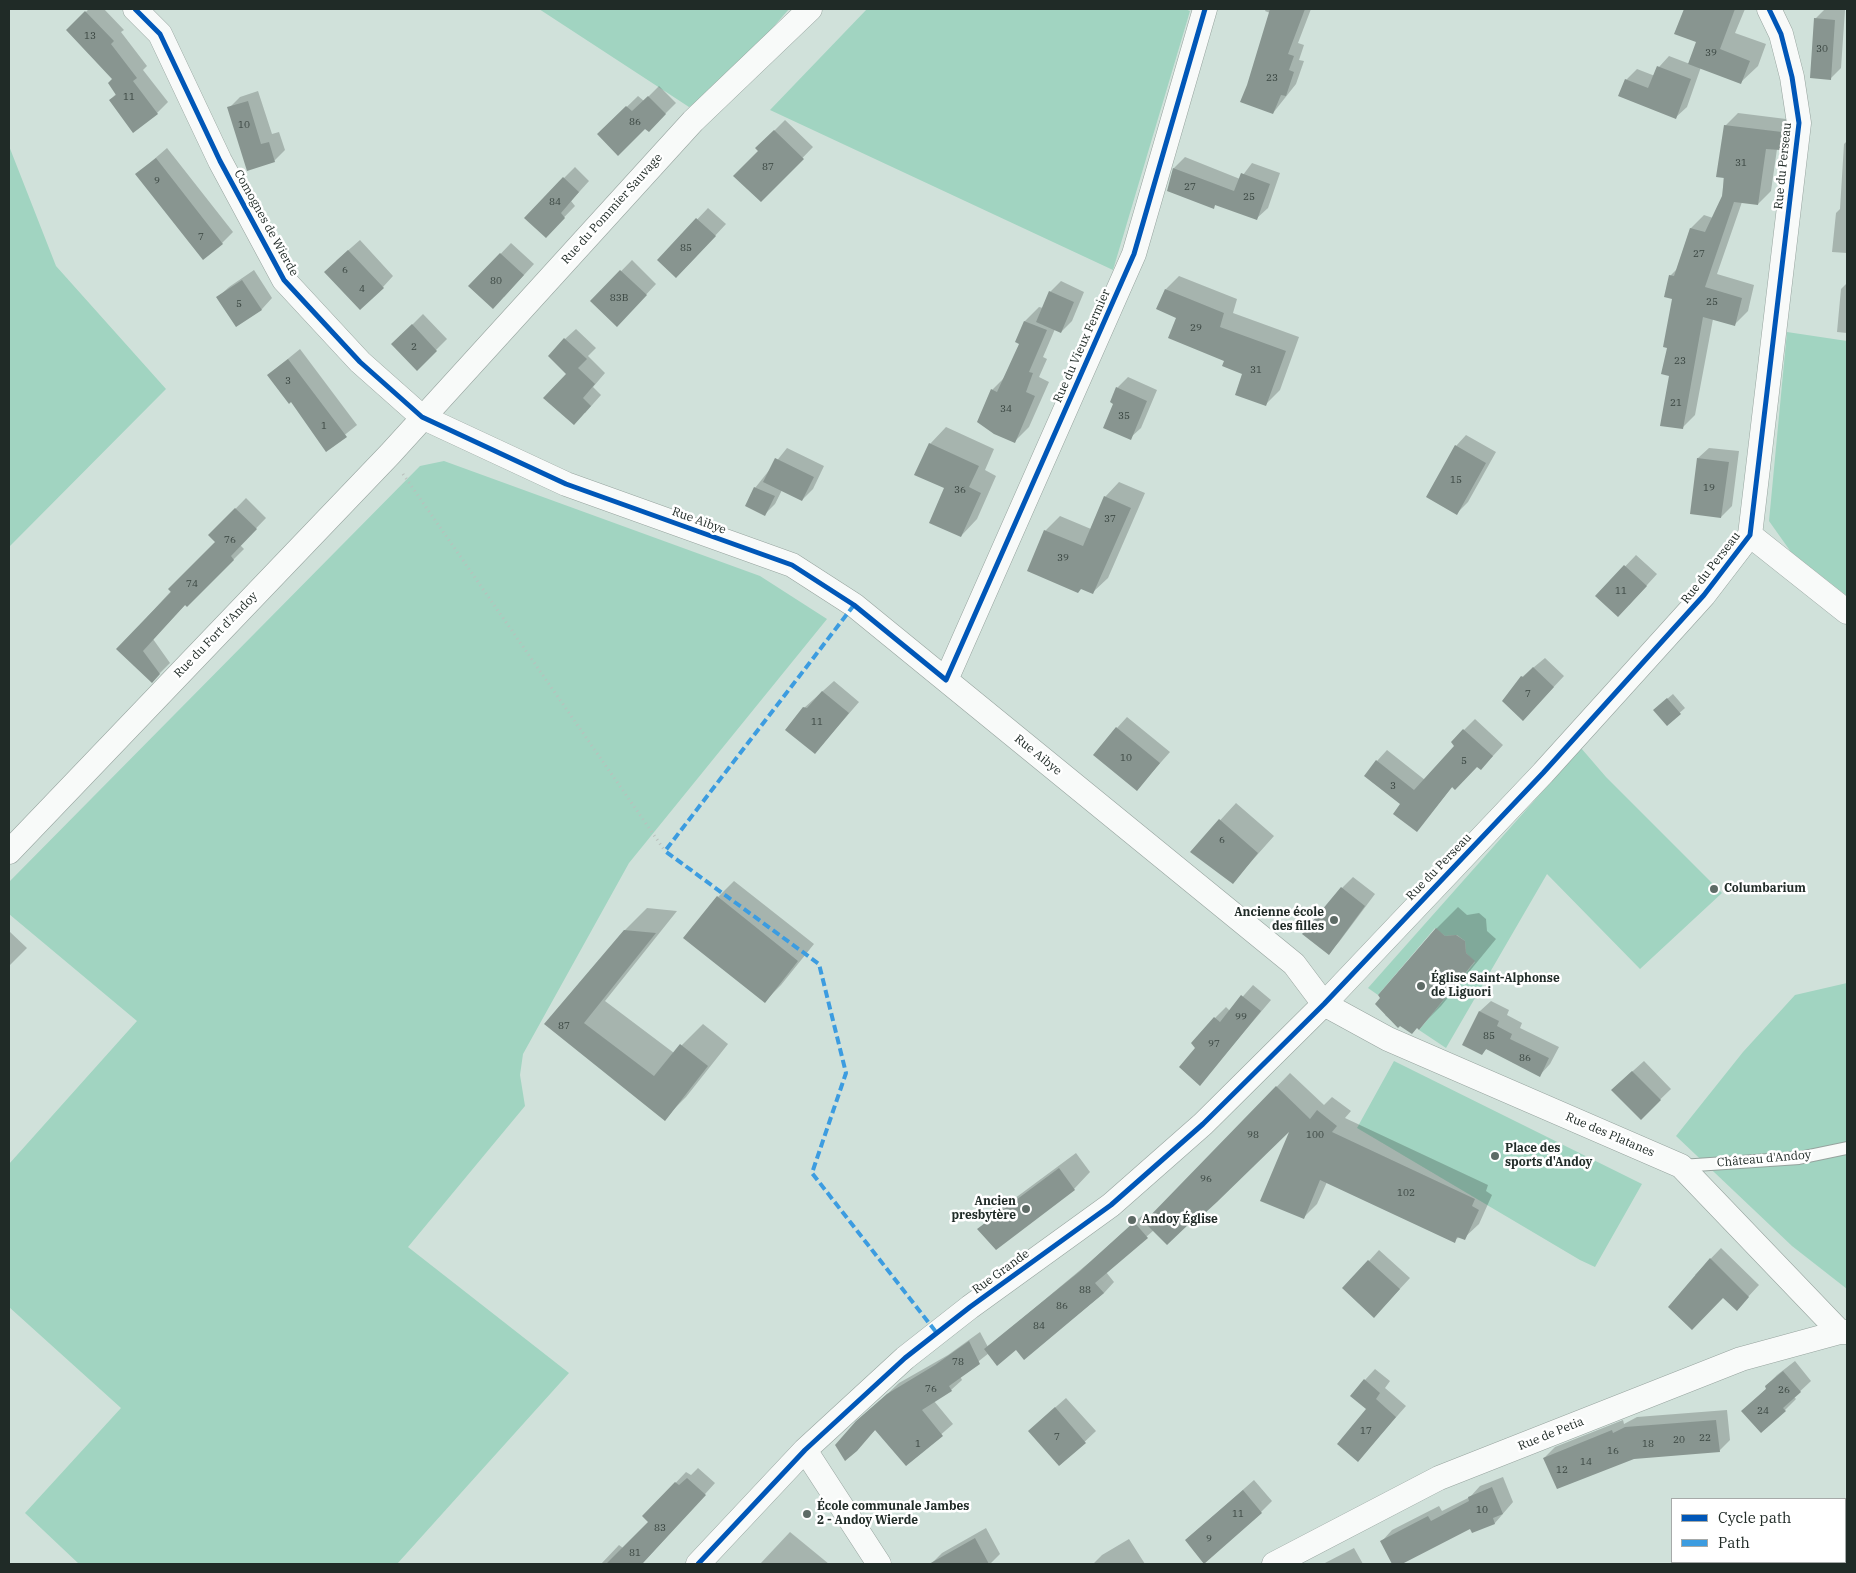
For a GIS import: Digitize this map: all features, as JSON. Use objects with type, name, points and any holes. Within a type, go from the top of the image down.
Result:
[{"type":"street","name":"Comognes de Wierde","points":[[135,9],[160,34],[220,161],[284,280],[360,362],[422,417]]},
{"type":"street","name":"Rue du Pommier Sauvage","points":[[422,417],[693,121],[810,9]]},
{"type":"street","name":"Rue du Vieux Fermier","points":[[946,680],[1134,254],[1206,9]]},
{"type":"street","name":"Rue du Perseau","points":[[1324,1004],[1543,773],[1691,610],[1750,535],[1798,123],[1792,77],[1781,34],[1769,9]]},
{"type":"street","name":"Rue du Fort d'Andoy","points":[[9,852],[390,454],[422,417]]},
{"type":"street","name":"Rue Aibye","points":[[422,417],[566,484],[792,565],[854,605],[1294,964],[1324,1004]]},
{"type":"street","points":[[1750,535],[1847,612]]},
{"type":"street","name":"Rue des Platanes","points":[[1324,1004],[1388,1039],[1681,1166],[1843,1332]]},
{"type":"street","name":"Rue Grande","points":[[698,1564],[805,1450],[904,1358],[936,1332],[1111,1205],[1203,1124],[1324,1004]]},
{"type":"street","name":"Rue de Petia","points":[[1274,1564],[1439,1478],[1741,1359],[1843,1332]]},
{"type":"street","points":[[805,1450],[879,1564]]},
{"type":"lane","name":"Château d'Andoy","points":[[1681,1166],[1799,1158],[1847,1148]]},
{"type":"path","points":[[390,454],[665,851]]},
{"type":"green space","points":[[539,9],[789,9],[722,86],[689,107]]},
{"type":"green space","points":[[867,9],[1185,9],[1190,11],[1113,270],[770,110]]},
{"type":"green space","points":[[9,146],[56,266],[166,389],[9,547]]},
{"type":"green space","points":[[1787,332],[1847,341],[1847,596],[1791,552],[1769,521]]},
{"type":"green space","points":[[444,461],[760,576],[827,619],[629,863],[523,1054],[520,1075],[525,1106],[408,1247],[569,1373],[397,1564],[79,1564],[25,1513],[121,1408],[9,1307],[9,1164],[137,1021],[9,914],[9,882],[420,466]]},
{"type":"green space","points":[[1581,748],[1606,777],[1722,893],[1640,969],[1547,874],[1446,1048],[1419,1030],[1475,962],[1466,953],[1465,941],[1457,935],[1445,936],[1435,928],[1378,995],[1368,988]]},
{"type":"green space","points":[[1847,983],[1847,1289],[1792,1246],[1676,1136],[1743,1052],[1795,995]]},
{"type":"green space","name":"Place des sports d'Andoy","points":[[1394,1061],[1642,1184],[1595,1267],[1580,1260],[1357,1128]]},
{"type":"building","points":[[1270,9],[1305,9],[1288,54],[1294,56],[1289,70],[1294,72],[1286,96],[1281,95],[1273,114],[1240,102]]},
{"type":"building","points":[[1684,9],[1735,9],[1720,49],[1750,61],[1741,84],[1688,64],[1696,42],[1674,34]]},
{"type":"building","points":[[85,11],[114,41],[111,44],[137,78],[133,81],[158,114],[133,133],[109,100],[116,95],[108,83],[112,79],[66,30]]},
{"type":"building","points":[[1814,18],[1835,20],[1831,80],[1810,78]]},
{"type":"building","points":[[1657,66],[1691,79],[1676,119],[1618,96],[1625,79],[1648,88]]},
{"type":"building","points":[[648,96],[666,114],[649,132],[645,129],[618,156],[597,134],[626,106],[632,111]]},
{"type":"building","points":[[248,101],[261,144],[269,142],[275,162],[247,171],[227,107]]},
{"type":"building","points":[[1724,125],[1782,132],[1780,150],[1766,149],[1758,205],[1734,202],[1705,287],[1742,298],[1735,326],[1703,317],[1683,429],[1660,426],[1669,376],[1661,374],[1667,348],[1663,347],[1672,299],[1664,297],[1669,275],[1674,276],[1690,228],[1705,232],[1722,196],[1724,178],[1716,177]]},
{"type":"building","points":[[774,130],[804,159],[761,202],[733,176],[758,151],[755,148]]},
{"type":"building","points":[[156,158],[223,244],[203,260],[135,174]]},
{"type":"building","points":[[1173,168],[1234,191],[1241,173],[1270,184],[1257,220],[1215,205],[1214,209],[1167,191]]},
{"type":"building","points":[[563,177],[579,192],[561,213],[565,218],[546,238],[524,218]]},
{"type":"building","points":[[696,218],[716,236],[676,278],[657,260]]},
{"type":"building","points":[[348,250],[384,288],[360,310],[324,272]]},
{"type":"building","points":[[500,253],[524,275],[493,309],[468,286]]},
{"type":"building","points":[[620,270],[647,295],[617,327],[590,301]]},
{"type":"building","points":[[242,280],[262,310],[236,327],[216,297]]},
{"type":"building","points":[[1165,289],[1224,313],[1220,327],[1286,351],[1266,406],[1235,395],[1242,374],[1222,366],[1224,361],[1168,338],[1176,318],[1156,309]]},
{"type":"building","points":[[1049,291],[1074,302],[1061,333],[1036,322]]},
{"type":"building","points":[[1024,321],[1047,330],[1029,372],[1033,373],[1026,392],[1035,396],[1015,443],[994,434],[977,422],[991,389],[997,392],[1019,344],[1015,342]]},
{"type":"building","points":[[412,324],[437,351],[417,371],[391,344]]},
{"type":"building","points":[[564,338],[587,359],[578,368],[595,384],[583,398],[591,406],[574,425],[543,398],[566,374],[548,356]]},
{"type":"building","points":[[288,359],[347,437],[326,452],[291,402],[289,404],[267,375]]},
{"type":"building","points":[[1116,387],[1147,401],[1131,440],[1103,428],[1113,404],[1110,402]]},
{"type":"building","points":[[929,443],[979,466],[969,487],[981,493],[961,537],[929,523],[944,488],[914,475]]},
{"type":"building","points":[[1455,445],[1486,463],[1457,515],[1426,497]]},
{"type":"building","points":[[775,458],[814,477],[802,501],[763,482]]},
{"type":"building","points":[[1697,458],[1729,462],[1721,518],[1690,514]]},
{"type":"building","points":[[754,487],[775,496],[765,516],[745,506]]},
{"type":"building","points":[[1104,496],[1131,508],[1093,594],[1081,589],[1078,593],[1027,571],[1044,530],[1083,546]]},
{"type":"building","points":[[235,508],[257,529],[231,556],[234,560],[187,607],[185,605],[143,651],[160,674],[152,683],[116,649],[171,592],[168,589],[215,542],[208,535]]},
{"type":"building","points":[[1624,565],[1647,586],[1618,617],[1595,596]]},
{"type":"building","points":[[1533,667],[1554,687],[1523,721],[1502,701],[1521,676],[1523,677]]},
{"type":"building","points":[[822,691],[849,713],[815,754],[785,730],[803,707],[807,708]]},
{"type":"building","points":[[1667,698],[1681,714],[1667,726],[1653,710]]},
{"type":"building","points":[[1116,727],[1160,763],[1137,791],[1093,755]]},
{"type":"building","points":[[1463,729],[1493,756],[1481,770],[1477,767],[1455,790],[1452,787],[1417,832],[1393,814],[1400,804],[1364,776],[1376,760],[1414,790],[1454,746],[1451,742]]},
{"type":"building","points":[[1219,819],[1258,853],[1233,884],[1190,852]]},
{"type":"building","name":"Ancienne école des filles","points":[[1341,887],[1365,906],[1329,955],[1302,934]]},
{"type":"building","points":[[717,896],[798,961],[765,1003],[683,938]]},
{"type":"building","name":"Église Saint-Alphonse de Liguori","points":[[1436,928],[1445,936],[1456,935],[1465,941],[1466,953],[1475,961],[1419,1030],[1417,1028],[1412,1034],[1400,1026],[1398,1028],[1375,1004],[1380,998],[1378,995]]},
{"type":"building","points":[[624,930],[656,933],[584,1023],[654,1076],[680,1044],[708,1066],[665,1121],[544,1024]]},
{"type":"building","points":[[1241,995],[1261,1011],[1200,1086],[1179,1067],[1195,1048],[1191,1043],[1214,1017],[1220,1022]]},
{"type":"building","points":[[1479,1011],[1499,1021],[1497,1026],[1512,1034],[1510,1039],[1549,1058],[1540,1077],[1486,1049],[1482,1055],[1462,1045]]},
{"type":"building","points":[[1632,1071],[1661,1100],[1641,1120],[1611,1090]]},
{"type":"building","points":[[1276,1086],[1310,1119],[1317,1110],[1337,1126],[1332,1132],[1475,1199],[1472,1206],[1479,1210],[1465,1240],[1457,1237],[1455,1243],[1320,1180],[1304,1219],[1260,1201],[1289,1132],[1217,1202],[1192,1225],[1190,1223],[1167,1245],[1144,1222]]},
{"type":"building","name":"Ancien presbytère","points":[[1059,1168],[1075,1190],[996,1250],[977,1229]]},
{"type":"building","points":[[1134,1222],[1148,1238],[1095,1283],[1104,1293],[1024,1360],[1016,1350],[997,1366],[984,1349],[1079,1272]]},
{"type":"building","points":[[1710,1258],[1749,1297],[1737,1311],[1723,1298],[1692,1330],[1668,1307]]},
{"type":"building","points":[[1368,1260],[1400,1289],[1374,1318],[1342,1288]]},
{"type":"building","points":[[969,1341],[980,1364],[949,1386],[952,1391],[922,1410],[943,1436],[906,1466],[875,1430],[857,1451],[845,1461],[835,1445],[856,1421],[887,1394],[935,1365]]},
{"type":"building","points":[[1783,1371],[1801,1392],[1783,1408],[1786,1411],[1761,1433],[1741,1411],[1766,1389],[1765,1386]]},
{"type":"building","points":[[1364,1379],[1380,1393],[1376,1399],[1396,1417],[1358,1462],[1337,1444],[1366,1409],[1350,1396]]},
{"type":"building","points":[[1055,1407],[1086,1443],[1059,1466],[1028,1431]]},
{"type":"building","points":[[1716,1420],[1720,1452],[1634,1459],[1557,1489],[1543,1458],[1612,1430],[1613,1433],[1625,1427]]},
{"type":"building","points":[[687,1478],[706,1495],[642,1564],[606,1564],[648,1522],[642,1516],[675,1482],[679,1485]]},
{"type":"building","points":[[1492,1487],[1503,1514],[1493,1518],[1495,1524],[1472,1533],[1470,1529],[1402,1564],[1392,1564],[1380,1541],[1428,1516],[1431,1521],[1469,1501],[1468,1497]]},
{"type":"building","points":[[1243,1490],[1262,1513],[1204,1564],[1185,1540]]},
{"type":"building","points":[[975,1538],[989,1564],[929,1564]]},
{"type":"marked path","points":[[854,605],[665,851],[819,964],[846,1073],[812,1173],[936,1332]]},
{"type":"cycle path","points":[[135,9],[160,34],[220,161],[284,280],[360,362],[422,417],[566,484],[792,565],[854,605],[946,680],[1134,254],[1205,9]]},
{"type":"cycle path","points":[[698,1564],[805,1450],[905,1358],[970,1307],[1111,1205],[1203,1124],[1324,1004],[1543,773],[1704,595],[1750,535],[1799,123],[1792,77],[1781,34],[1769,9]]},
{"type":"place","name":"Columbarium","points":[[1714,889]]},
{"type":"place","name":"Ancienne école des filles","points":[[1334,920]]},
{"type":"place","name":"Église Saint-Alphonse de Liguori","points":[[1421,986]]},
{"type":"place","name":"Place des sports d'Andoy","points":[[1495,1156]]},
{"type":"place","name":"Ancien presbytère","points":[[1026,1209]]},
{"type":"place","name":"Andoy Église","points":[[1132,1220]]},
{"type":"place","name":"École communale Jambes 2 - Andoy Wierde","points":[[807,1514]]}]
